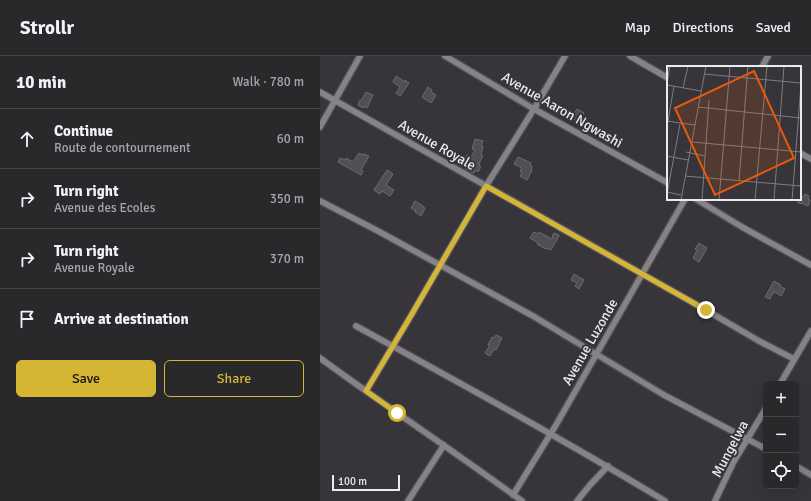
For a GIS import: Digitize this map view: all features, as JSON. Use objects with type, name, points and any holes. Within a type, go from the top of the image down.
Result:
[{"type":"street","points":[[320,127],[360,56]]},
{"type":"street","name":"Avenue Aaron Ngwashi","points":[[445,56],[534,109],[667,182]]},
{"type":"street","points":[[366,391],[486,186],[565,56]]},
{"type":"street","points":[[630,56],[667,77]]},
{"type":"street","points":[[763,66],[768,56]]},
{"type":"street","name":"Avenue Royale","points":[[320,92],[759,341],[794,359]]},
{"type":"street","points":[[801,154],[811,159]]},
{"type":"street","name":"Avenue Luzonde","points":[[513,494],[551,434],[684,200]]},
{"type":"street","points":[[698,200],[742,227],[811,265]]},
{"type":"street","points":[[320,201],[533,316],[664,395],[763,447]]},
{"type":"street","points":[[356,326],[497,403],[608,466],[665,501]]},
{"type":"street","points":[[782,381],[811,331]]},
{"type":"street","points":[[320,358],[522,501]]},
{"type":"street","name":"Mungelwa","points":[[715,501],[733,463],[763,413]]},
{"type":"street","points":[[408,501],[444,445]]},
{"type":"street","points":[[577,501],[608,466]]},
{"type":"street","points":[[799,468],[811,475]]},
{"type":"building","points":[[396,76],[409,83],[400,96],[396,93],[400,87],[393,82]]},
{"type":"building","points":[[514,78],[522,84],[519,92],[508,86]]},
{"type":"building","points":[[428,87],[432,90],[431,92],[436,95],[431,103],[422,97]]},
{"type":"building","points":[[366,92],[373,95],[367,108],[364,106],[363,108],[358,105]]},
{"type":"building","points":[[577,109],[584,113],[578,122],[571,118]]},
{"type":"building","points":[[475,139],[483,141],[481,146],[483,146],[481,155],[483,156],[479,163],[479,166],[481,167],[478,172],[475,170],[474,173],[465,169],[469,160],[465,158],[467,155],[471,157],[475,150],[472,149]]},
{"type":"building","points":[[359,153],[369,156],[361,170],[363,171],[361,175],[338,162],[340,158],[345,160],[346,158],[353,162]]},
{"type":"building","points":[[518,157],[531,163],[530,165],[532,166],[532,170],[527,180],[520,176],[522,172],[520,171],[522,168],[514,164]]},
{"type":"building","points":[[387,170],[393,174],[386,185],[394,190],[390,196],[382,191],[380,194],[374,190]]},
{"type":"building","points":[[805,194],[809,196],[808,199],[810,200],[808,206],[797,202],[801,200],[801,196],[804,197]]},
{"type":"building","points":[[415,201],[425,208],[421,216],[411,208]]},
{"type":"building","points":[[534,232],[538,234],[539,232],[552,239],[553,234],[555,233],[559,236],[551,250],[537,244],[538,243],[530,238]]},
{"type":"building","points":[[699,243],[707,248],[699,262],[693,258],[697,250],[695,249]]},
{"type":"building","points":[[574,274],[584,280],[579,289],[575,286],[577,283],[571,280]]},
{"type":"building","points":[[774,281],[785,289],[781,296],[775,292],[772,294],[770,299],[765,297]]},
{"type":"building","points":[[496,335],[502,338],[496,350],[494,349],[490,356],[485,353],[490,345],[488,345],[492,337],[494,338]]},
{"type":"route","points":[[397,413],[366,391],[486,186],[706,310]]}]
